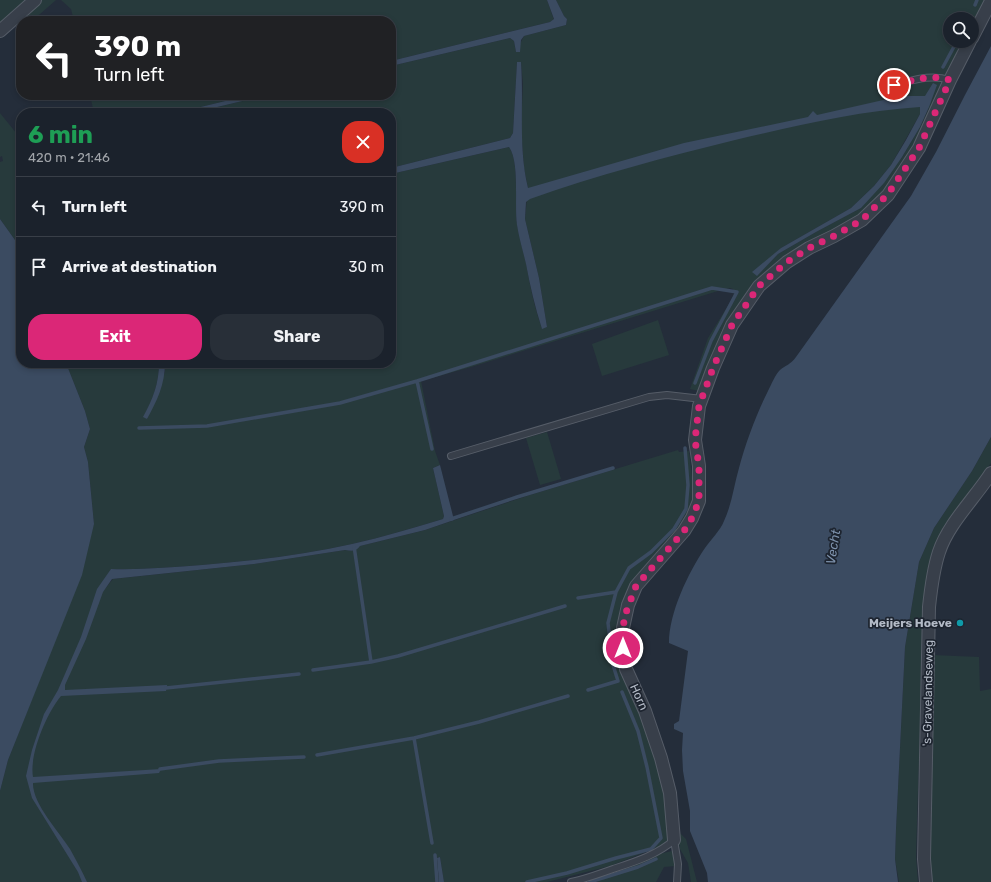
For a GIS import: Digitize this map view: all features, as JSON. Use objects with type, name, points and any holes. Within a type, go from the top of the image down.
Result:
[{"type":"street","points":[[17,16],[36,0]]},
{"type":"street","points":[[979,25],[991,2]]},
{"type":"street","points":[[0,31],[16,17]]},
{"type":"street","name":"Horn","points":[[674,840],[670,792],[663,765],[645,711],[626,669],[623,648],[623,628],[628,604],[636,586],[684,531],[692,518],[699,501],[699,466],[695,440],[699,406],[713,368],[732,325],[759,286],[787,262],[809,248],[862,220],[888,194],[919,148],[966,48]]},
{"type":"street","name":"'s-Gravelandseweg","points":[[926,882],[924,859],[929,614],[933,573],[944,539],[991,473]]},
{"type":"lane","points":[[894,85],[932,77],[950,80]]},
{"type":"lane","points":[[451,456],[649,397],[667,395],[702,399]]},
{"type":"lane","points":[[571,882],[583,880],[643,859],[660,850],[674,840],[678,864],[677,882]]},
{"type":"shaded area","points":[[0,0],[29,0],[0,26]]},
{"type":"shaded area","points":[[42,0],[56,0],[38,16],[24,16]]},
{"type":"shaded area","points":[[61,0],[547,0],[554,20],[396,60],[396,16],[73,16],[71,9]]},
{"type":"shaded area","points":[[556,0],[986,0],[979,14],[979,12],[943,12],[943,48],[961,48],[943,90],[895,181],[863,214],[759,280],[746,293],[726,328],[699,391],[690,389],[708,338],[732,299],[734,293],[733,289],[730,288],[421,381],[435,451],[440,465],[433,468],[444,516],[443,519],[364,541],[334,548],[296,554],[202,565],[145,569],[111,569],[103,591],[113,579],[254,564],[345,550],[352,551],[360,546],[425,530],[530,495],[678,450],[679,452],[689,451],[694,494],[691,510],[685,524],[633,583],[620,607],[617,631],[617,648],[651,740],[663,787],[669,833],[668,840],[661,846],[610,866],[547,882],[444,882],[440,857],[437,858],[439,882],[0,882],[0,791],[8,760],[39,681],[94,524],[88,462],[84,447],[90,429],[85,411],[68,368],[159,368],[155,391],[144,416],[147,419],[165,372],[165,368],[396,368],[396,173],[509,147],[516,173],[516,216],[519,234],[537,312],[542,328],[547,327],[539,278],[525,219],[528,188],[524,168],[521,128],[523,84],[521,62],[517,62],[513,133],[510,138],[396,167],[396,108],[213,108],[247,100],[396,100],[396,65],[510,38],[514,41],[516,52],[524,36],[566,25],[567,19]],"holes":[[[929,108],[920,127],[902,157],[861,208],[778,254],[757,275],[781,248],[851,208],[874,186],[891,165],[920,114]]]},
{"type":"shaded area","points":[[91,100],[229,100],[197,108],[93,108]]},
{"type":"shaded area","points":[[0,113],[16,133],[16,242],[0,219],[0,162],[3,161],[2,156],[0,157]]},
{"type":"shaded area","points":[[658,320],[669,355],[602,376],[592,344]]},
{"type":"shaded area","points":[[547,432],[561,479],[540,485],[526,438]]},
{"type":"shaded area","points":[[991,437],[991,463],[954,515],[924,609],[916,857],[918,882],[899,882],[895,859],[905,647],[919,562],[934,528],[972,471]]},
{"type":"shaded area","points":[[933,655],[979,657],[980,691],[991,689],[991,882],[931,882]]},
{"type":"shaded area","points":[[677,830],[686,839],[697,882],[691,882],[688,863],[680,849]]},
{"type":"shaded area","points":[[672,851],[676,866],[664,867],[656,882],[597,882],[659,854]]},
{"type":"water","points":[[547,0],[556,0],[567,19],[566,25],[524,36],[521,40],[520,52],[516,52],[514,41],[510,38],[396,65],[396,60],[550,22],[554,19]]},
{"type":"water","name":"Vecht","points":[[991,46],[991,437],[972,471],[934,528],[919,562],[905,647],[895,859],[898,882],[708,882],[707,873],[690,831],[690,811],[683,771],[683,733],[674,729],[674,724],[679,721],[688,651],[669,643],[672,619],[676,606],[692,569],[724,521],[748,439],[759,410],[775,377],[780,370],[796,357],[911,196],[936,152]]},
{"type":"water","points":[[517,62],[521,62],[522,141],[528,188],[684,143],[808,117],[813,111],[817,115],[901,96],[925,96],[933,83],[937,85],[920,127],[902,157],[884,183],[861,208],[778,254],[757,276],[752,272],[781,248],[851,208],[874,186],[891,165],[906,140],[920,114],[920,107],[873,112],[803,124],[735,140],[632,167],[530,199],[526,202],[525,219],[539,278],[547,327],[542,329],[518,230],[516,217],[516,173],[509,147],[396,173],[396,167],[510,138],[513,133]]},
{"type":"water","points":[[229,100],[247,100],[213,108],[197,108]]},
{"type":"water","points":[[0,219],[16,242],[16,368],[68,368],[85,411],[90,429],[84,447],[88,462],[94,524],[82,575],[8,760],[0,791]]},
{"type":"water","points":[[159,368],[165,368],[162,385],[147,419],[143,417],[155,391]]},
{"type":"water","points":[[440,465],[454,520],[425,530],[360,546],[353,551],[345,550],[254,564],[112,579],[103,592],[86,639],[65,685],[65,690],[167,685],[166,691],[61,696],[50,713],[40,734],[32,768],[33,777],[161,769],[159,773],[33,783],[34,791],[41,808],[70,849],[87,882],[82,882],[78,872],[32,798],[26,776],[32,750],[44,714],[58,690],[81,637],[97,589],[111,569],[145,569],[202,565],[296,554],[334,548],[364,541],[443,519],[444,516],[433,468]]},
{"type":"water","points":[[440,857],[444,882],[439,882],[437,858]]},
{"type":"waterway","points":[[975,5],[977,0]]},
{"type":"waterway","points":[[943,67],[953,48]]},
{"type":"waterway","points":[[139,428],[207,426],[340,403],[417,381],[712,288],[737,292],[711,341],[695,383]]},
{"type":"waterway","points":[[417,381],[432,449]]},
{"type":"waterway","points":[[588,690],[618,681],[613,665],[608,623],[616,592],[629,568],[651,552],[674,529],[686,509],[688,485],[685,448]]},
{"type":"waterway","points":[[451,519],[613,468]]},
{"type":"waterway","points":[[354,546],[371,662]]},
{"type":"waterway","points":[[578,598],[616,592]]},
{"type":"waterway","points":[[313,670],[371,662],[398,656],[565,606]]},
{"type":"waterway","points":[[166,688],[299,674]]},
{"type":"waterway","points":[[527,882],[567,873],[651,849],[661,838],[647,767],[638,731],[622,692]]},
{"type":"waterway","points":[[317,755],[414,738],[479,722],[568,696]]},
{"type":"waterway","points":[[414,738],[432,843]]},
{"type":"waterway","points":[[160,769],[219,761],[304,757]]},
{"type":"waterway","points":[[435,855],[437,882]]},
{"type":"waterway","points":[[590,882],[638,867],[656,859]]},
{"type":"place","name":"Meijers Hoeve","points":[[960,623]]},
{"type":"route","points":[[623,648],[623,628],[625,615],[636,586],[684,531],[692,518],[699,501],[699,466],[695,440],[699,406],[713,368],[732,325],[759,286],[787,262],[809,248],[862,220],[888,194],[919,148],[950,80],[932,77],[894,85]]}]
